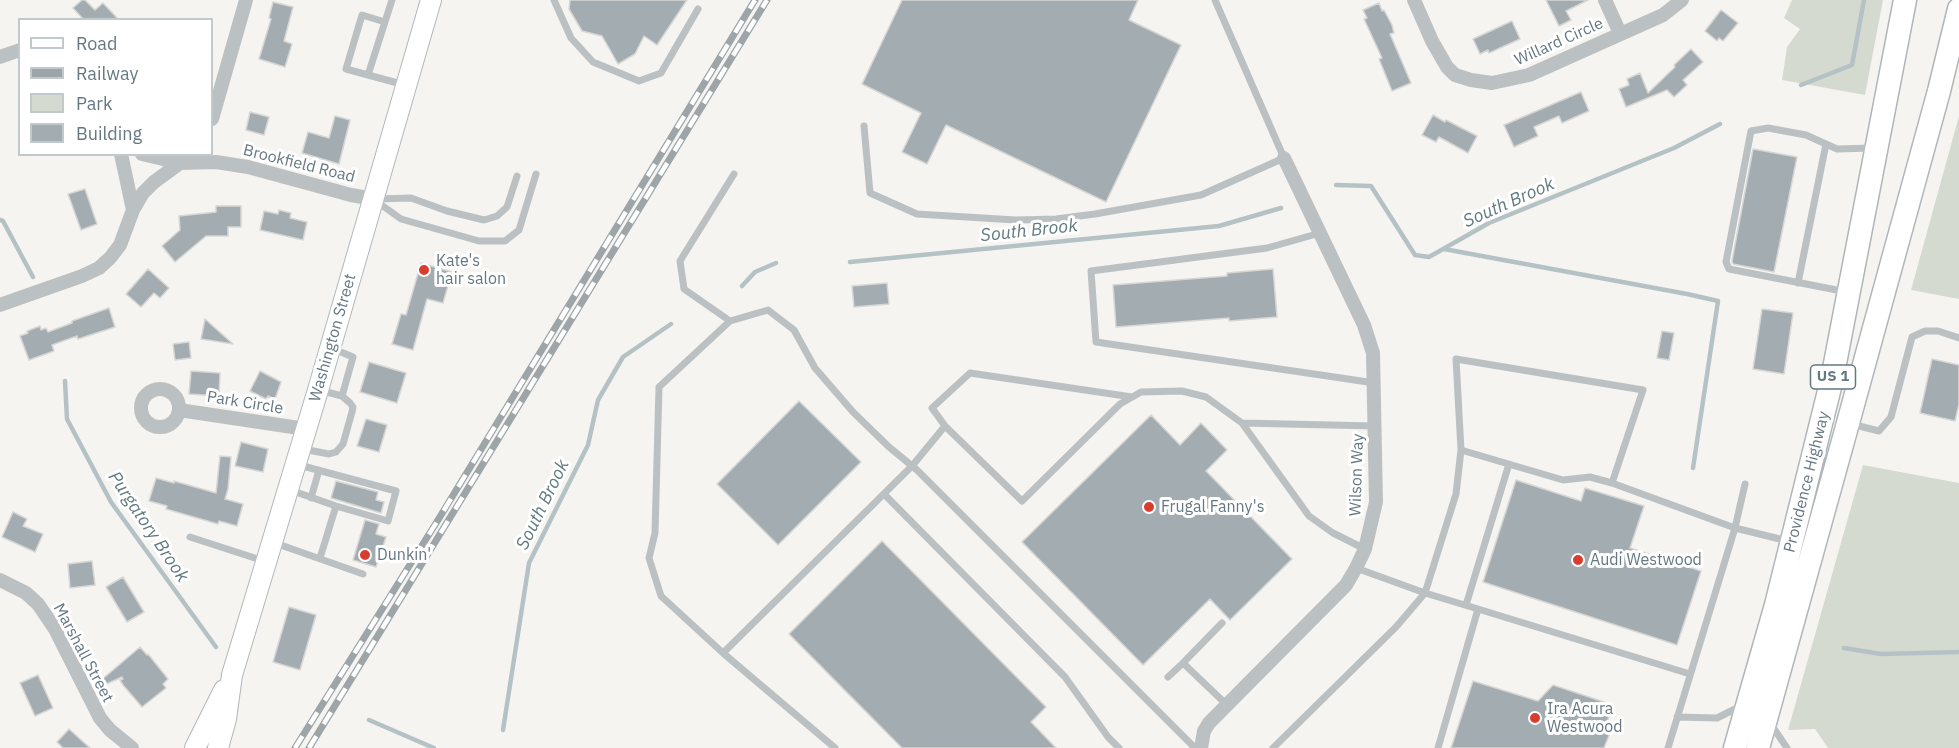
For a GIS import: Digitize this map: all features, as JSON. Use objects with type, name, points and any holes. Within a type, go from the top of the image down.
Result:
[{"type":"main road","name":"Washington Street","points":[[218,748],[226,719],[232,675],[318,390],[431,0]]},
{"type":"main road","name":"Providence Highway","points":[[1735,748],[1793,543],[1819,436],[1850,293],[1905,0]]},
{"type":"main road","name":"Providence Highway","points":[[1758,748],[1939,91],[1959,9]]},
{"type":"main road","name":"Washington Street","points":[[195,748],[232,675]]},
{"type":"street","points":[[213,116],[246,0]]},
{"type":"street","name":"Willard Circle","points":[[1414,0],[1432,41],[1447,67],[1455,75],[1492,83],[1529,75],[1663,15],[1683,0]]},
{"type":"street","points":[[1605,0],[1620,33]]},
{"type":"street","points":[[0,57],[18,51]]},
{"type":"street","points":[[121,156],[133,210]]},
{"type":"street","name":"Brookfield Road","points":[[150,156],[180,163],[200,158],[248,167],[374,200]]},
{"type":"street","name":"Wilson Way","points":[[1201,748],[1204,731],[1227,705],[1346,585],[1365,549],[1376,502],[1374,354],[1364,325],[1284,158]]},
{"type":"street","points":[[0,305],[99,268],[120,245],[133,210],[143,193],[180,163]]},
{"type":"street","name":"Park Circle","points":[[179,410],[306,429]]},
{"type":"street","name":"Marshall Street","points":[[0,580],[26,593],[38,604],[55,629],[100,718],[110,730],[132,748]]},
{"type":"lane","points":[[368,75],[392,0]]},
{"type":"lane","points":[[554,0],[571,38],[593,62],[639,81],[661,73],[698,9]]},
{"type":"lane","points":[[864,126],[870,193],[917,214],[1017,220],[1056,219],[1201,195],[1284,158],[1215,0]]},
{"type":"lane","points":[[385,22],[362,15],[346,69],[407,86]]},
{"type":"lane","points":[[1850,293],[1730,269],[1726,262],[1751,131],[1768,128],[1806,135],[1837,149],[1878,148]]},
{"type":"lane","points":[[1798,283],[1826,144]]},
{"type":"lane","points":[[374,200],[401,219],[479,241],[505,241],[519,230],[536,174]]},
{"type":"lane","points":[[730,321],[684,289],[680,261],[734,174]]},
{"type":"lane","points":[[374,200],[411,198],[484,220],[497,216],[507,207],[517,176]]},
{"type":"lane","points":[[1320,233],[1267,248],[1091,271],[1096,342],[1375,383]]},
{"type":"lane","points":[[835,748],[723,653],[662,596],[649,558],[655,532],[659,387],[730,321],[768,310],[794,330],[815,368],[835,392],[1194,748]]},
{"type":"lane","points":[[1848,423],[1879,431],[1891,417],[1912,337],[1925,331],[1938,331],[1959,338]]},
{"type":"lane","points":[[330,348],[353,357],[342,396]]},
{"type":"lane","points":[[1273,748],[1396,627],[1425,592],[1456,494],[1461,450],[1456,359],[1643,390],[1612,483]]},
{"type":"lane","points":[[1132,397],[969,374],[932,408],[945,426],[1022,501],[1120,404],[1132,397],[1141,392],[1182,391],[1206,398],[1242,423],[1308,516],[1333,533],[1365,549]]},
{"type":"lane","points":[[298,456],[336,453],[343,444],[353,407],[342,396],[318,390]]},
{"type":"lane","points":[[1242,423],[1375,426]]},
{"type":"lane","points":[[723,653],[912,466],[945,426]]},
{"type":"lane","points":[[1461,450],[1563,480],[1590,477],[1612,483],[1735,528],[1793,543]]},
{"type":"lane","points":[[288,490],[388,521],[396,491],[319,470],[298,456]]},
{"type":"lane","points":[[1466,605],[1509,464]]},
{"type":"lane","points":[[311,498],[319,470]]},
{"type":"lane","points":[[1668,748],[1735,528],[1744,484]]},
{"type":"lane","points":[[884,494],[1065,677],[1108,737],[1119,748]]},
{"type":"lane","points":[[320,558],[336,506]]},
{"type":"lane","points":[[190,537],[266,562]]},
{"type":"lane","points":[[272,542],[363,574]]},
{"type":"lane","points":[[1356,568],[1478,609],[1690,674]]},
{"type":"lane","points":[[1438,748],[1478,609]]},
{"type":"lane","points":[[1168,677],[1222,622]]},
{"type":"lane","points":[[1183,663],[1227,705]]},
{"type":"lane","points":[[1677,717],[1717,718],[1749,702]]},
{"type":"lane","points":[[1767,719],[1787,748]]},
{"type":"green space","points":[[1792,0],[1883,0],[1865,95],[1782,80],[1787,47],[1800,29],[1784,18]]},
{"type":"green space","points":[[1959,116],[1959,299],[1911,290]]},
{"type":"green space","points":[[1863,465],[1959,483],[1959,748],[1828,748],[1815,729],[1788,730]]},
{"type":"building","points":[[82,0],[85,0],[95,10],[103,3],[117,18],[82,18],[73,8]]},
{"type":"building","points":[[570,0],[687,0],[657,45],[644,36],[635,54],[618,64],[602,36],[582,31],[569,9]]},
{"type":"building","points":[[902,0],[1138,0],[1129,20],[1181,45],[1106,202],[946,125],[927,164],[902,152],[921,113],[862,84]]},
{"type":"building","points":[[1546,0],[1588,0],[1566,11],[1571,20],[1559,26]]},
{"type":"building","points":[[273,2],[293,7],[284,41],[292,44],[285,67],[259,59],[271,19],[269,18]]},
{"type":"building","points":[[1379,3],[1392,25],[1394,33],[1390,34],[1411,83],[1392,91],[1379,59],[1382,58],[1364,19],[1367,18],[1363,10]]},
{"type":"building","points":[[1721,10],[1738,23],[1723,41],[1719,38],[1717,41],[1705,31]]},
{"type":"building","points":[[1512,21],[1520,39],[1489,53],[1488,50],[1480,54],[1473,39]]},
{"type":"building","points":[[1691,49],[1703,62],[1683,80],[1687,85],[1674,97],[1667,90],[1626,107],[1619,89],[1629,85],[1627,79],[1640,73],[1648,93]]},
{"type":"building","points":[[1581,92],[1589,111],[1562,123],[1559,116],[1534,127],[1538,136],[1514,147],[1504,125]]},
{"type":"building","points":[[250,112],[269,117],[264,135],[246,130]]},
{"type":"building","points":[[1433,115],[1477,136],[1468,153],[1439,137],[1436,142],[1422,135]]},
{"type":"building","points":[[335,116],[350,120],[339,164],[302,153],[308,132],[329,138]]},
{"type":"building","points":[[1753,149],[1797,157],[1774,272],[1733,264],[1732,261]]},
{"type":"building","points":[[85,189],[97,224],[81,230],[68,194]]},
{"type":"building","points":[[216,206],[241,206],[241,227],[228,227],[228,236],[206,236],[175,262],[162,246],[180,230],[179,216],[216,212]]},
{"type":"building","points":[[279,210],[291,213],[290,218],[307,222],[303,240],[260,230],[264,211],[278,214]]},
{"type":"building","points":[[421,263],[452,272],[443,303],[427,299],[413,350],[392,344],[401,314],[406,315]]},
{"type":"building","points":[[148,269],[169,288],[160,298],[154,293],[141,307],[126,294]]},
{"type":"building","points":[[1273,269],[1277,317],[1229,321],[1229,318],[1116,327],[1113,285],[1227,276],[1227,273]]},
{"type":"building","points":[[887,283],[889,304],[854,307],[852,286]]},
{"type":"building","points":[[109,308],[115,327],[52,345],[54,351],[29,360],[20,336],[28,333],[27,331],[40,326],[41,330],[46,328],[48,332]]},
{"type":"building","points":[[1762,309],[1793,313],[1784,374],[1753,369]]},
{"type":"building","points":[[205,319],[233,344],[201,339]]},
{"type":"building","points":[[1662,331],[1674,333],[1669,360],[1657,358]]},
{"type":"building","points":[[189,342],[191,358],[175,360],[173,344]]},
{"type":"building","points":[[1932,359],[1959,365],[1959,404],[1955,421],[1920,413]]},
{"type":"building","points":[[369,362],[406,373],[397,403],[360,392]]},
{"type":"building","points":[[191,371],[220,373],[219,396],[189,394]]},
{"type":"building","points":[[260,371],[281,382],[275,399],[268,396],[266,399],[250,391]]},
{"type":"building","points":[[799,401],[861,462],[778,545],[717,484]]},
{"type":"building","name":"Frugal Fanny's","points":[[1151,415],[1180,445],[1201,423],[1227,450],[1206,471],[1292,559],[1230,620],[1210,599],[1143,665],[1022,542]]},
{"type":"building","points":[[366,419],[387,425],[379,452],[357,446]]},
{"type":"building","points":[[241,442],[268,449],[263,472],[235,466]]},
{"type":"building","points":[[220,456],[231,457],[225,499],[243,504],[237,526],[219,521],[218,524],[166,509],[167,506],[149,501],[156,478],[216,493]]},
{"type":"building","name":"Audi Westwood","points":[[1516,480],[1581,501],[1585,488],[1644,506],[1630,548],[1701,571],[1677,645],[1483,582]]},
{"type":"building","points":[[336,481],[378,492],[376,500],[384,502],[381,513],[331,498]]},
{"type":"building","points":[[13,512],[27,519],[23,526],[43,534],[35,552],[2,537]]},
{"type":"building","points":[[365,520],[379,524],[376,534],[386,537],[376,567],[353,560]]},
{"type":"building","points":[[882,541],[1046,707],[1031,722],[1056,748],[902,748],[789,634]]},
{"type":"building","points":[[92,561],[95,585],[70,588],[68,564]]},
{"type":"building","points":[[123,577],[144,612],[127,622],[106,587]]},
{"type":"building","points":[[289,607],[316,615],[300,670],[273,662]]},
{"type":"building","points":[[140,647],[168,679],[163,684],[166,688],[142,707],[123,685],[120,680],[123,679],[122,677],[102,686],[99,682]]},
{"type":"building","points":[[38,675],[53,708],[35,716],[20,683]]},
{"type":"building","name":"Ira Acura Westwood","points":[[1473,681],[1538,701],[1553,685],[1613,705],[1604,731],[1610,733],[1604,748],[1451,748]]},
{"type":"building","points":[[69,729],[90,748],[63,748],[57,742]]},
{"type":"waterway","name":"South Brook","points":[[1801,85],[1852,65],[1864,0]]},
{"type":"waterway","name":"South Brook","points":[[1336,185],[1371,186],[1415,255],[1429,257],[1489,223],[1674,148],[1720,124]]},
{"type":"waterway","name":"South Brook","points":[[850,262],[1219,226],[1281,208]]},
{"type":"waterway","name":"Purgatory Brook","points":[[0,220],[3,221],[33,277]]},
{"type":"waterway","points":[[1444,249],[1718,301],[1693,468]]},
{"type":"waterway","name":"South Brook","points":[[742,286],[755,272],[776,263]]},
{"type":"waterway","name":"South Brook","points":[[503,730],[529,563],[588,445],[598,400],[623,357],[671,324]]},
{"type":"waterway","name":"Purgatory Brook","points":[[65,381],[67,419],[111,502],[216,647]]},
{"type":"waterway","points":[[1844,648],[1881,654],[1959,652]]},
{"type":"waterway","name":"Purgatory Brook","points":[[369,720],[434,748]]},
{"type":"railway","points":[[295,748],[438,520],[755,0]]},
{"type":"railway","points":[[309,748],[767,0]]},
{"type":"place","name":"Kate's hair salon","points":[[424,270]]},
{"type":"place","name":"Frugal Fanny's","points":[[1149,507]]},
{"type":"place","name":"Dunkin'","points":[[365,555]]},
{"type":"place","name":"Audi Westwood","points":[[1578,560]]},
{"type":"place","name":"Ira Acura Westwood","points":[[1535,718]]}]
